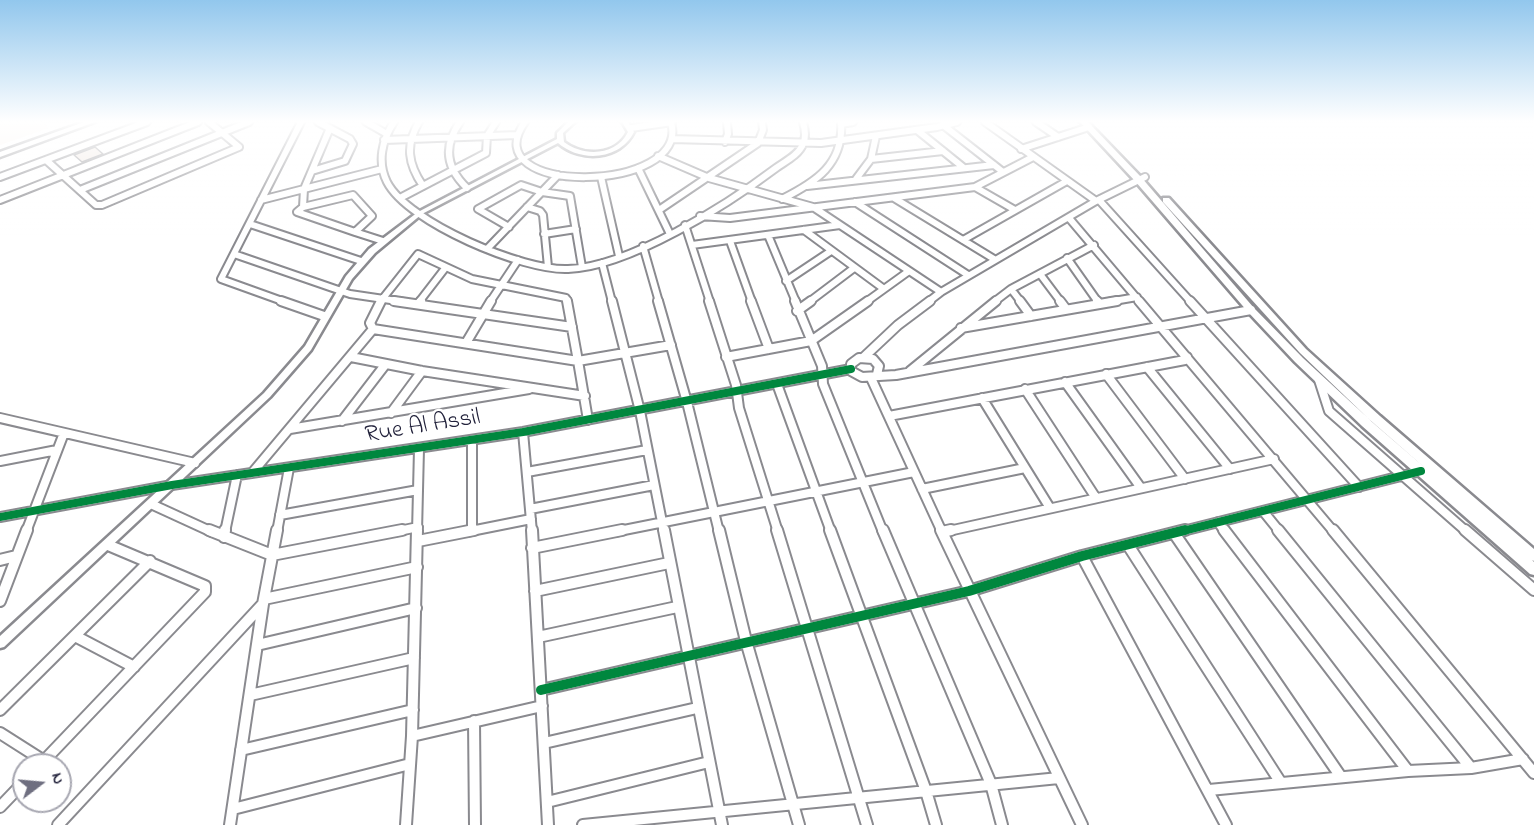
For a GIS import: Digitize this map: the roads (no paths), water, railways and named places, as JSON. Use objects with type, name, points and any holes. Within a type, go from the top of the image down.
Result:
[{"type":"main road","points":[[1125,160],[1303,351],[1376,419],[1534,556]]},
{"type":"main road","points":[[1142,178],[1251,310],[1319,379],[1534,570]]},
{"type":"street","points":[[0,177],[45,160]]},
{"type":"street","points":[[47,160],[96,205],[106,204],[209,160]]},
{"type":"street","points":[[0,200],[101,160]]},
{"type":"street","points":[[80,190],[153,160]]},
{"type":"street","points":[[281,160],[222,275],[223,281],[324,316]]},
{"type":"street","points":[[303,207],[304,189],[316,160]]},
{"type":"street","points":[[312,171],[344,160]]},
{"type":"street","points":[[383,160],[382,169],[390,188],[420,213],[487,249],[548,267],[582,267],[602,263],[643,246],[700,216],[785,160]]},
{"type":"street","points":[[409,160],[423,186]]},
{"type":"street","points":[[449,160],[451,170],[467,188]]},
{"type":"street","points":[[400,198],[471,160]]},
{"type":"street","points":[[0,643],[261,401],[288,372],[316,335],[324,316],[361,261],[420,213],[521,160]]},
{"type":"street","points":[[526,160],[536,168],[558,176],[602,177],[638,168],[650,160]]},
{"type":"street","points":[[668,160],[709,178],[813,207],[940,292]]},
{"type":"street","points":[[658,210],[734,160]]},
{"type":"street","points":[[782,199],[807,186],[834,160]]},
{"type":"street","points":[[856,179],[871,160]]},
{"type":"street","points":[[955,160],[964,168]]},
{"type":"street","points":[[988,160],[1003,172]]},
{"type":"street","points":[[700,216],[730,218],[975,188],[1026,160]]},
{"type":"street","points":[[1038,160],[1097,201],[1359,487]]},
{"type":"street","points":[[807,186],[994,165]]},
{"type":"street","points":[[638,168],[669,232]]},
{"type":"street","points":[[261,200],[382,169]]},
{"type":"street","points":[[487,249],[558,176]]},
{"type":"street","points":[[602,177],[620,256]]},
{"type":"street","points":[[1142,178],[994,259],[940,292],[890,332],[864,357],[853,361],[851,369],[857,376],[891,375],[1251,310]]},
{"type":"street","points":[[963,240],[1067,181]]},
{"type":"street","points":[[509,227],[478,209],[521,185],[542,192],[571,197],[582,267]]},
{"type":"street","points":[[975,188],[1015,210]]},
{"type":"street","points":[[355,232],[372,216],[353,195],[303,207],[297,213],[355,232],[383,241]]},
{"type":"street","points":[[894,198],[994,259]]},
{"type":"street","points":[[855,202],[968,275]]},
{"type":"street","points":[[527,207],[542,212],[548,267]]},
{"type":"street","points":[[1069,218],[1274,459],[1534,773]]},
{"type":"street","points":[[250,224],[361,261]]},
{"type":"street","points":[[685,225],[738,392],[739,408],[861,799],[867,825]]},
{"type":"street","points":[[692,245],[840,225]]},
{"type":"street","points":[[544,234],[576,229]]},
{"type":"street","points":[[804,230],[884,289]]},
{"type":"street","points":[[768,236],[797,311],[822,366],[823,384],[913,604],[991,784],[1002,825]]},
{"type":"street","points":[[730,241],[770,349]]},
{"type":"street","points":[[910,372],[960,328],[1011,289],[1094,245]]},
{"type":"street","points":[[643,246],[716,513],[746,641],[799,825]]},
{"type":"street","points":[[786,281],[831,251]]},
{"type":"street","points":[[234,254],[350,294],[572,327]]},
{"type":"street","points":[[373,329],[370,323],[382,299],[417,254],[465,277],[499,286],[566,298],[588,420]]},
{"type":"street","points":[[1067,258],[1100,303]]},
{"type":"street","points":[[466,343],[499,286],[518,260]]},
{"type":"street","points":[[602,263],[640,411],[686,655],[722,825]]},
{"type":"street","points":[[418,304],[446,267]]},
{"type":"street","points":[[797,311],[854,268]]},
{"type":"street","points":[[726,357],[812,341],[909,271]]},
{"type":"street","points":[[1040,274],[1066,309]]},
{"type":"street","points":[[1011,289],[1031,316]]},
{"type":"street","points":[[960,328],[1137,297]]},
{"type":"street","points":[[373,329],[578,361],[671,345]]},
{"type":"street","points":[[252,472],[373,329]]},
{"type":"street","points":[[351,357],[529,389],[585,396]]},
{"type":"street","points":[[864,357],[878,363],[880,370],[874,376]]},
{"type":"street","points":[[889,416],[1185,360],[1187,357]]},
{"type":"street","points":[[342,421],[385,364]]},
{"type":"street","points":[[1147,367],[1230,469]]},
{"type":"street","name":"Rue Al Assil","points":[[0,517],[171,485],[523,432],[851,369]]},
{"type":"street","points":[[391,413],[422,371]]},
{"type":"street","points":[[1106,374],[1185,479]]},
{"type":"street","points":[[874,376],[889,416],[969,591],[1082,825]]},
{"type":"street","points":[[1319,379],[1329,411],[1534,590]]},
{"type":"street","points":[[1065,382],[1141,488]]},
{"type":"street","points":[[777,384],[926,791],[936,825]]},
{"type":"street","points":[[290,429],[529,389]]},
{"type":"street","points":[[1025,389],[1096,498]]},
{"type":"street","points":[[982,398],[1050,508]]},
{"type":"street","points":[[0,418],[195,463]]},
{"type":"street","points":[[523,432],[549,825]]},
{"type":"street","points":[[0,600],[64,433]]},
{"type":"street","points":[[472,440],[472,531]]},
{"type":"street","points":[[406,825],[413,710],[419,449]]},
{"type":"street","points":[[0,461],[57,450]]},
{"type":"street","points":[[527,472],[647,450]]},
{"type":"street","points":[[942,532],[1274,459]]},
{"type":"street","points":[[230,825],[264,601],[289,468]]},
{"type":"street","points":[[922,489],[1025,468]]},
{"type":"street","points":[[541,690],[969,591],[1082,556],[1421,471]]},
{"type":"street","points":[[532,548],[662,524],[914,472]]},
{"type":"street","points":[[224,537],[237,475]]},
{"type":"street","points":[[418,541],[472,531],[530,514],[654,485]]},
{"type":"street","points":[[280,515],[418,490]]},
{"type":"street","points":[[151,504],[224,537],[272,555],[418,527]]},
{"type":"street","points":[[1263,511],[1471,768]]},
{"type":"street","points":[[1218,522],[1408,771]]},
{"type":"street","points":[[1174,533],[1341,777]]},
{"type":"street","points":[[52,753],[203,596],[206,590],[205,586],[108,544]]},
{"type":"street","points":[[1128,545],[1281,783]]},
{"type":"street","points":[[0,560],[16,556]]},
{"type":"street","points":[[1082,556],[1226,825]]},
{"type":"street","points":[[0,710],[150,561]]},
{"type":"street","points":[[535,591],[669,563]]},
{"type":"street","points":[[58,825],[264,601],[417,567]]},
{"type":"street","points":[[538,637],[677,607]]},
{"type":"street","points":[[257,645],[416,608]]},
{"type":"street","points":[[75,636],[134,667]]},
{"type":"street","points":[[250,695],[414,658]]},
{"type":"street","points":[[412,736],[542,706]]},
{"type":"street","points":[[544,743],[697,708]]},
{"type":"street","points":[[242,750],[413,710]]},
{"type":"street","points":[[474,721],[475,825]]},
{"type":"street","points":[[0,733],[28,753]]},
{"type":"street","points":[[1209,790],[1408,771],[1471,768],[1523,759]]},
{"type":"street","points":[[547,802],[709,762]]},
{"type":"street","points":[[232,809],[410,764]]},
{"type":"street","points":[[583,825],[644,822],[719,812],[1059,778]]},
{"type":"street","points":[[0,807],[12,794]]}]
